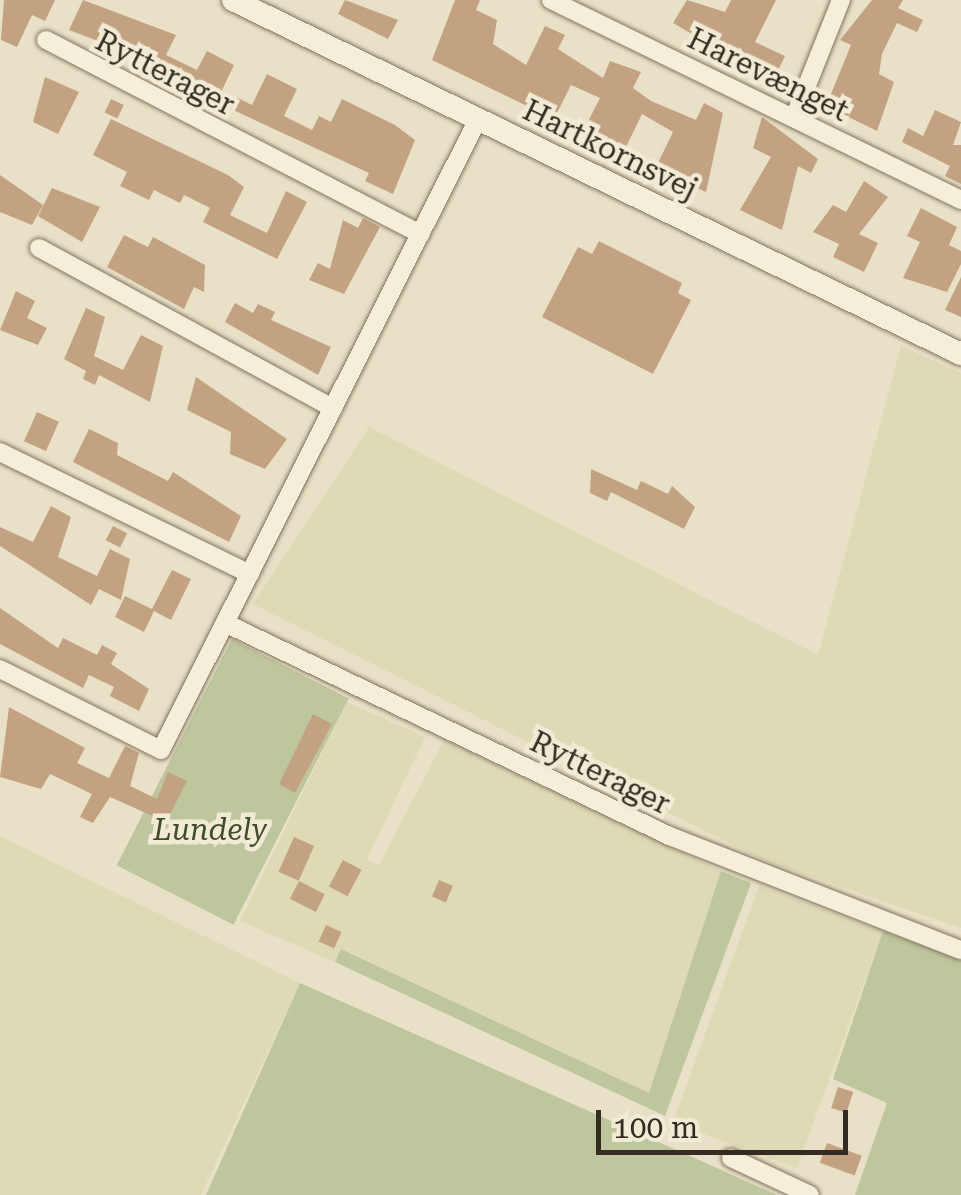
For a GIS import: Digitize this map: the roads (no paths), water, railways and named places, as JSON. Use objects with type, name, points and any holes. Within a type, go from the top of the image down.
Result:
[{"type":"street","name":"Hartkornsvej","points":[[234,0],[961,354]]},
{"type":"street","points":[[794,118],[842,0]]},
{"type":"street","name":"Harevænget","points":[[554,1],[961,200]]},
{"type":"street","name":"Rytterager","points":[[46,40],[421,234]]},
{"type":"street","points":[[0,668],[161,750],[478,119]]},
{"type":"street","points":[[40,248],[333,408]]},
{"type":"street","points":[[0,452],[250,574]]},
{"type":"street","name":"Rytterager","points":[[225,623],[672,837],[961,950]]},
{"type":"street","points":[[730,1158],[810,1195]]},
{"type":"park label","name":"Lundely","points":[[210,830]]}]
